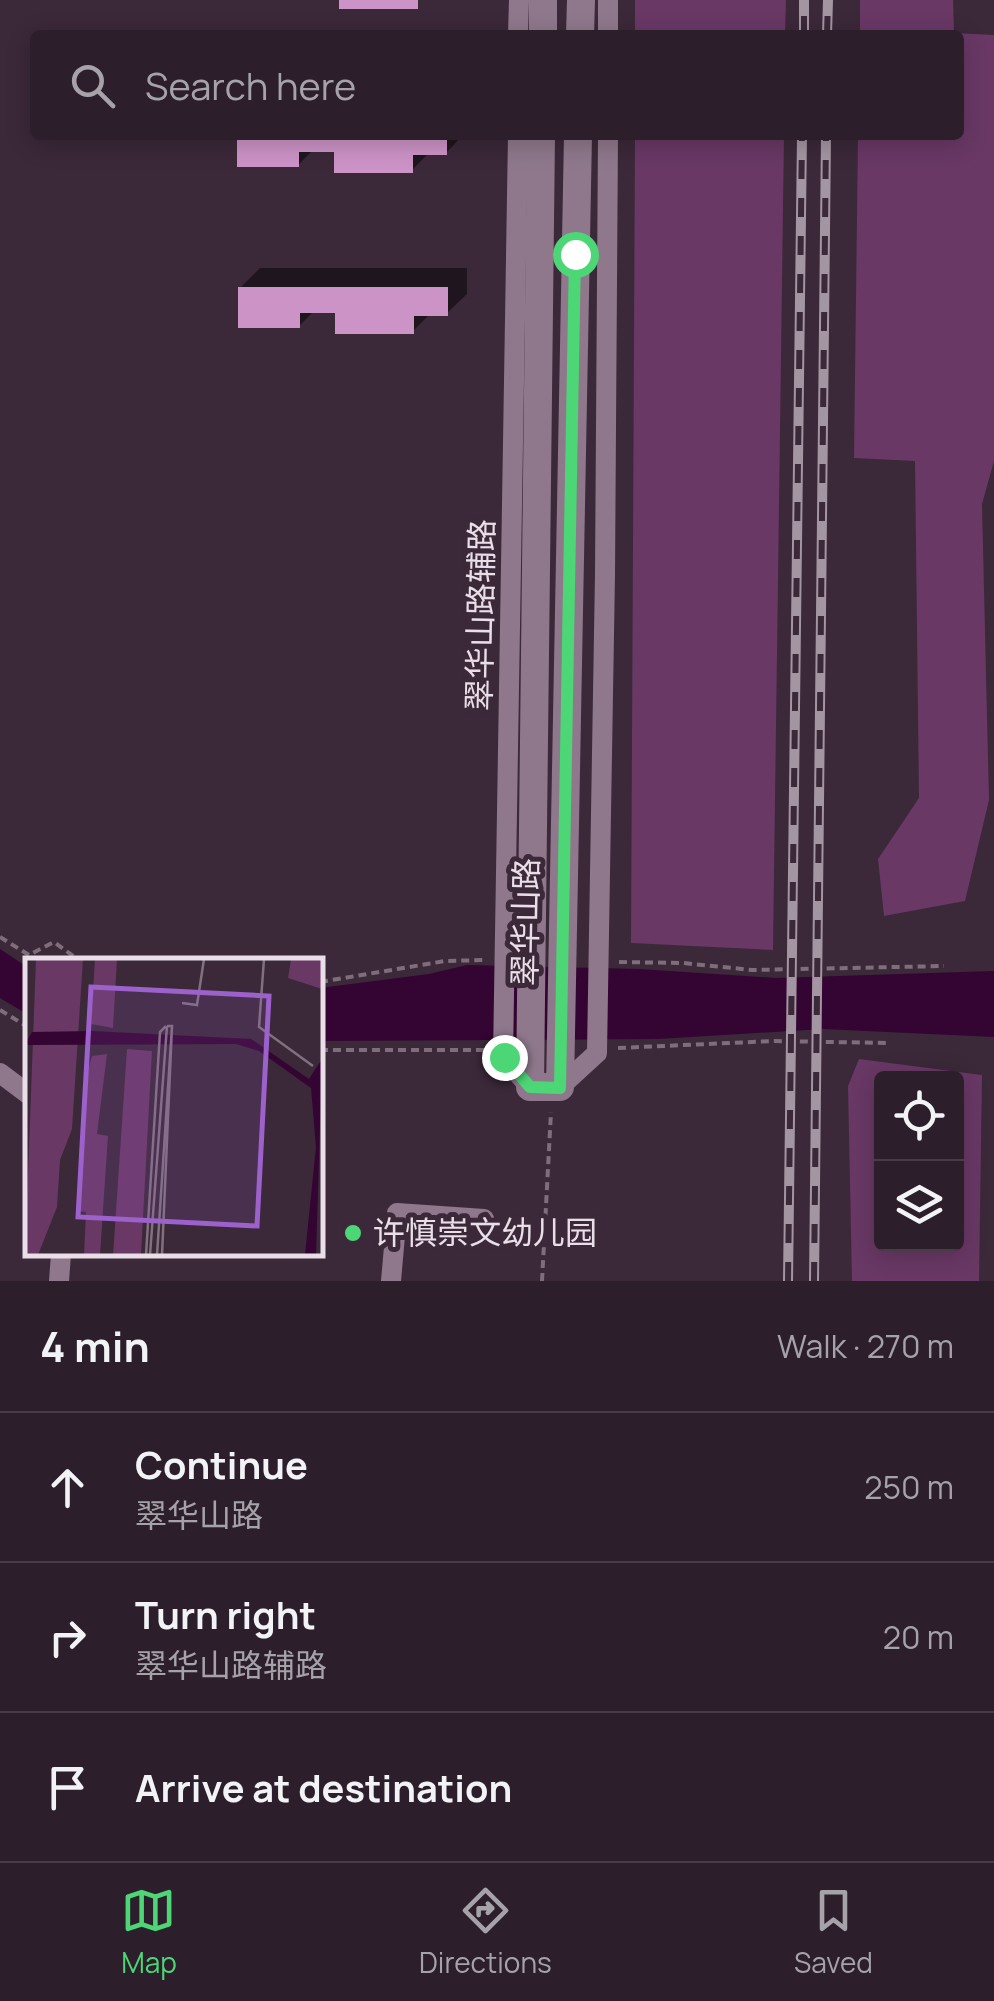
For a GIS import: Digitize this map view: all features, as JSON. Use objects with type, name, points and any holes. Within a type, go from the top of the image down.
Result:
[{"type":"main road","points":[[543,0],[543,30]]},
{"type":"main road","points":[[580,30],[581,0]]},
{"type":"main road","name":"翠华山路","points":[[541,140],[516,1057],[547,1087],[560,1056],[578,140]]},
{"type":"street","points":[[518,0],[518,30]]},
{"type":"street","points":[[608,0],[608,30]]},
{"type":"street","name":"翠华山路辅路","points":[[518,140],[518,923]]},
{"type":"street","points":[[547,1087],[597,1053],[608,140]]},
{"type":"street","points":[[0,1073],[25,1092]]},
{"type":"street","points":[[391,1281],[396,1213],[484,1219]]},
{"type":"street","points":[[59,1281],[62,1256]]},
{"type":"path","points":[[0,937],[29,954],[54,942],[74,958]]},
{"type":"path","points":[[322,982],[444,961],[487,960]]},
{"type":"path","points":[[605,962],[684,963],[752,970],[944,966]]},
{"type":"path","points":[[0,1010],[25,1025]]},
{"type":"path","points":[[542,1281],[547,1087]]},
{"type":"shaded area","points":[[635,0],[786,0],[785,30],[635,30]]},
{"type":"shaded area","points":[[860,0],[953,0],[954,30],[860,30]]},
{"type":"shaded area","points":[[964,34],[994,35],[994,461],[982,504],[989,800],[965,901],[884,916],[878,859],[919,798],[915,461],[854,458],[858,140],[964,140]]},
{"type":"shaded area","points":[[635,140],[784,140],[773,950],[631,943]]},
{"type":"shaded area","points":[[0,949],[25,966],[25,1013],[0,998]]},
{"type":"shaded area","points":[[467,965],[639,969],[777,978],[994,971],[994,1037],[823,1029],[658,1039],[322,1041],[322,988],[429,974]]},
{"type":"shaded area","points":[[859,1059],[951,1071],[874,1071],[874,1251],[964,1251],[964,1073],[982,1075],[979,1281],[852,1281],[848,1086]]},
{"type":"building","points":[[339,0],[418,0],[418,9],[339,9]]},
{"type":"building","points":[[237,140],[447,140],[447,155],[413,155],[413,173],[334,173],[334,152],[299,152],[299,167],[237,167]]},
{"type":"building","points":[[238,287],[448,287],[448,316],[414,316],[414,334],[335,334],[335,313],[300,313],[300,328],[238,328]]},
{"type":"railway","points":[[804,0],[804,30]]},
{"type":"railway","points":[[827,30],[828,0]]},
{"type":"railway","points":[[788,1281],[802,140]]},
{"type":"railway","points":[[814,1281],[826,140]]},
{"type":"place","name":"许慎崇文幼儿园","points":[[353,1233]]},
{"type":"route","points":[[504,1057],[530,1087],[560,1088],[575,254]]}]
